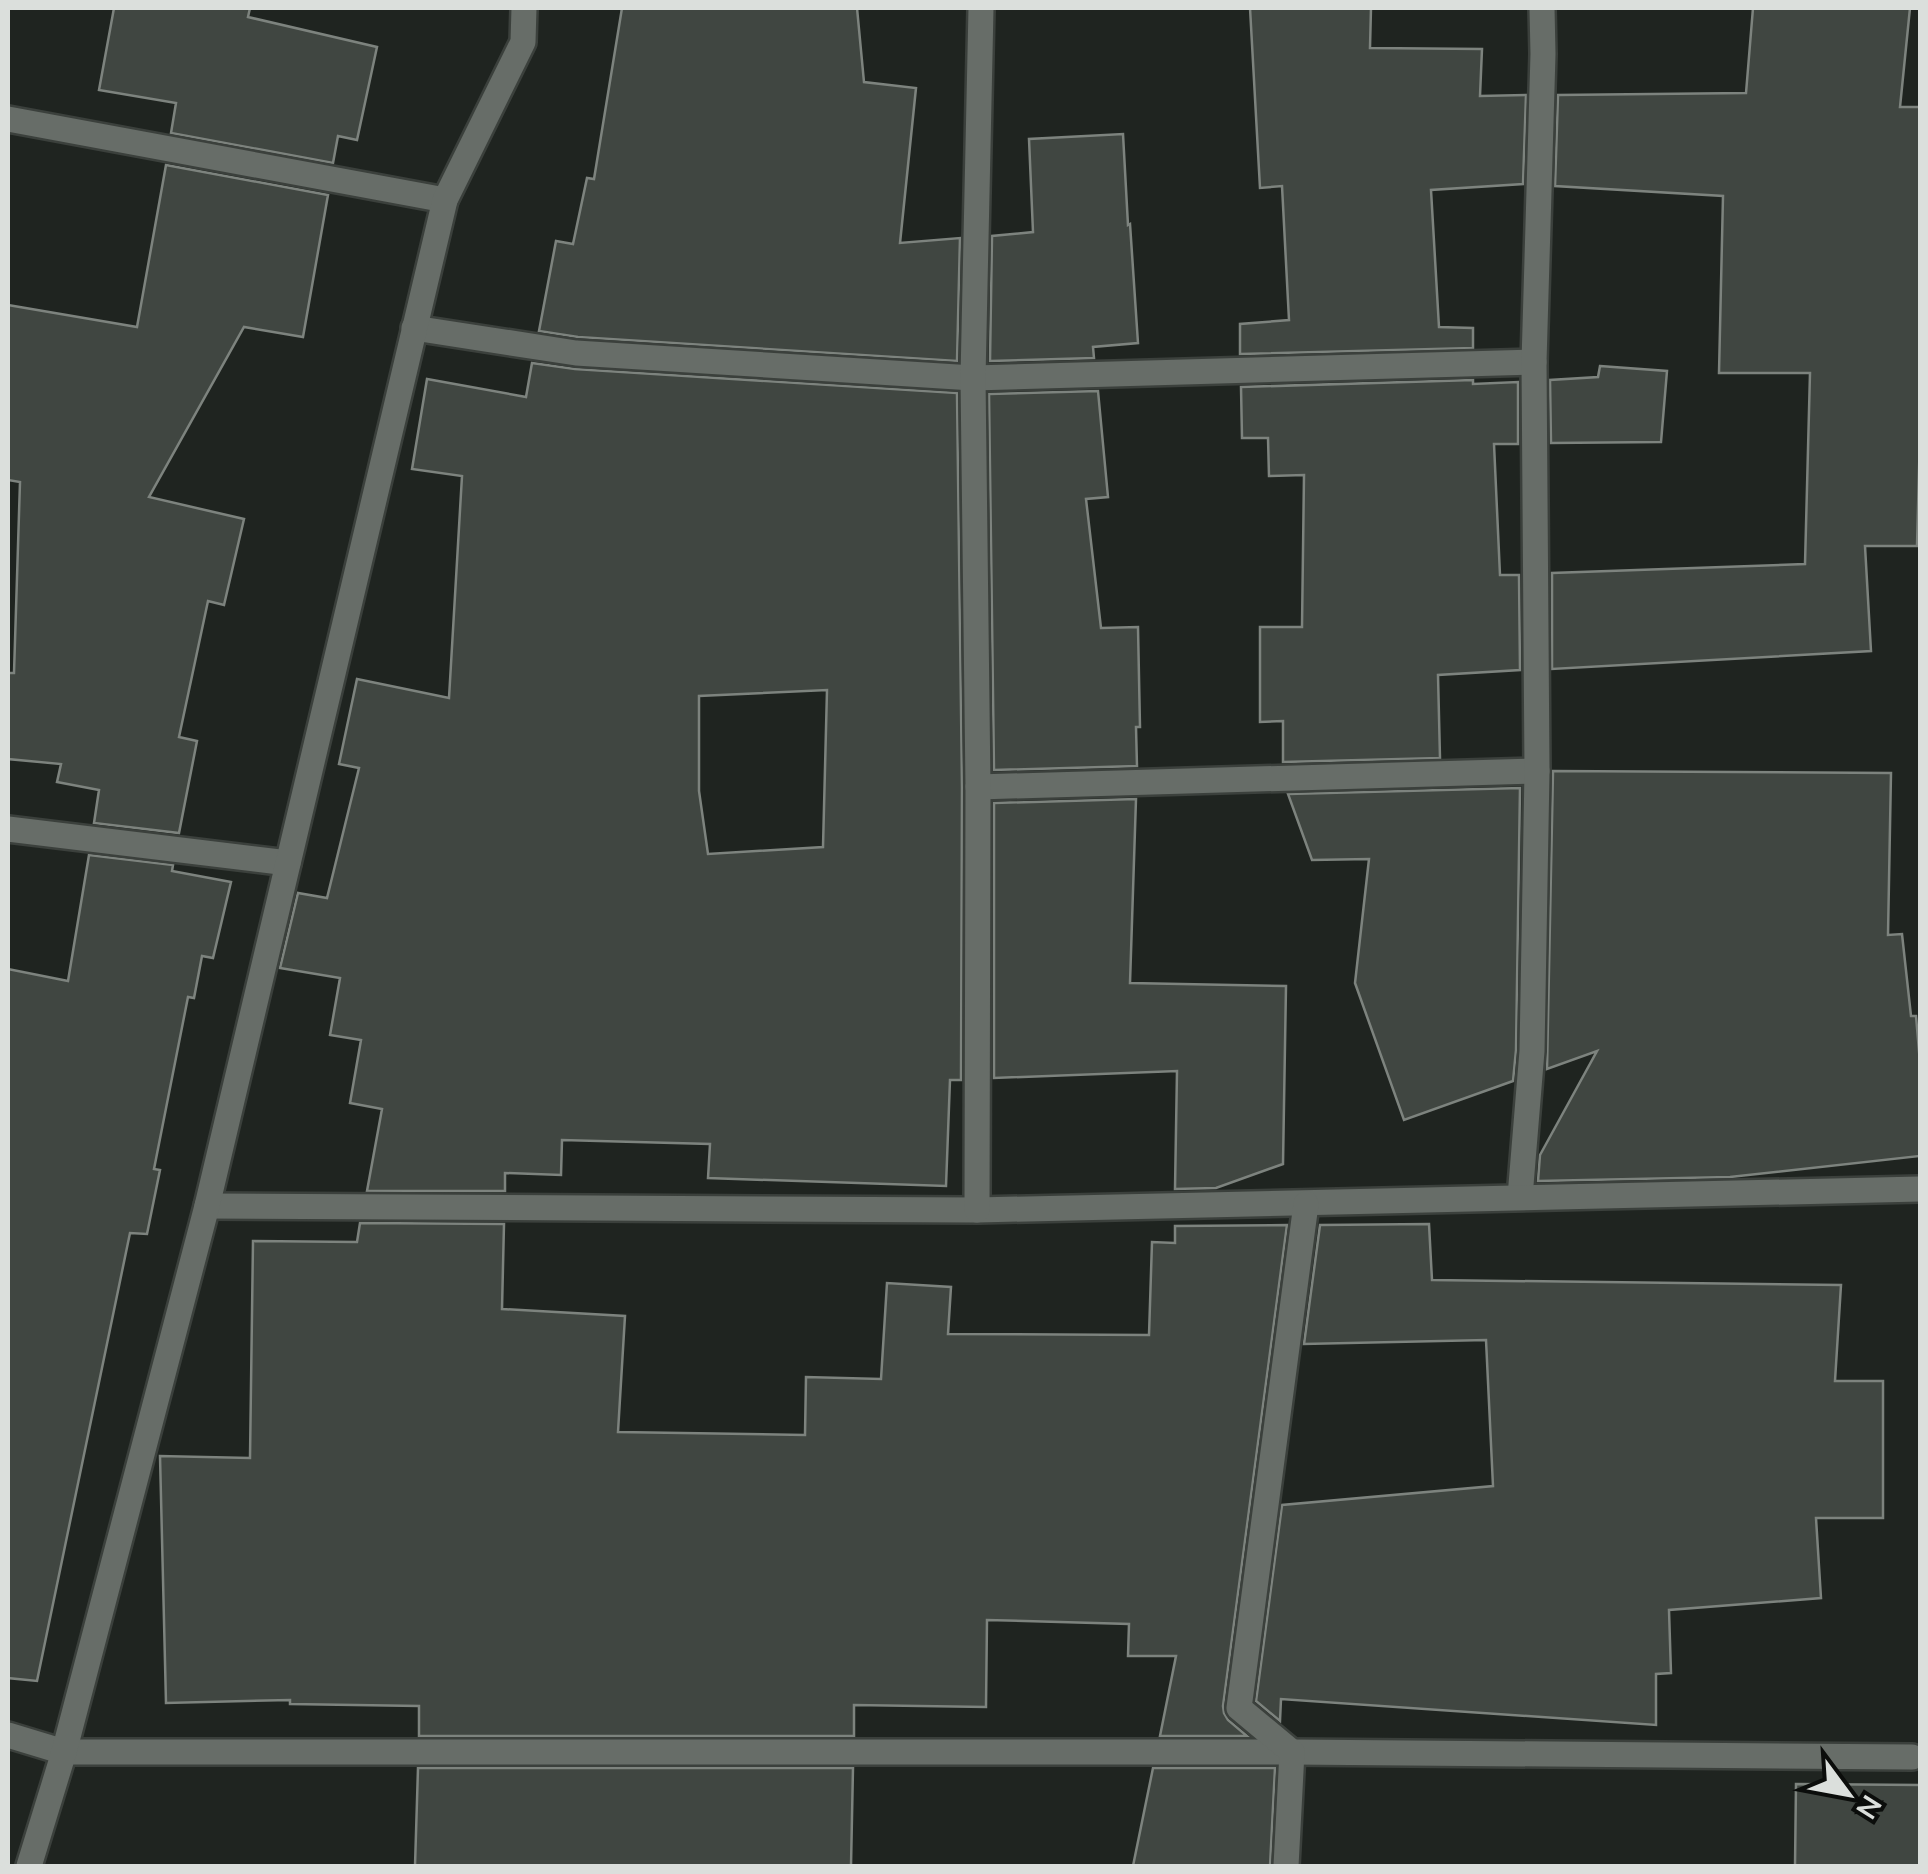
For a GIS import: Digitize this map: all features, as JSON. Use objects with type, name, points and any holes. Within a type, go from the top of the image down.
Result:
[{"type":"street","points":[[28,1866],[64,1752],[207,1206],[445,200],[523,42],[524,8]]},
{"type":"street","points":[[977,1210],[974,378],[981,8]]},
{"type":"street","points":[[1520,1197],[1532,1051],[1537,771],[1534,362],[1542,8]]},
{"type":"street","points":[[8,119],[445,200]]},
{"type":"street","points":[[414,328],[576,354],[974,378],[1534,362]]},
{"type":"street","points":[[978,787],[1537,771]]},
{"type":"street","points":[[8,829],[288,863]]},
{"type":"street","points":[[207,1206],[977,1210],[1920,1189]]},
{"type":"street","points":[[1292,1752],[1239,1708],[1306,1204]]},
{"type":"street","points":[[8,1736],[64,1752],[1292,1752],[1912,1757]]},
{"type":"street","points":[[1286,1866],[1292,1752]]},
{"type":"building","points":[[114,8],[250,8],[248,17],[377,47],[357,140],[338,136],[333,163],[171,133],[176,103],[99,90]]},
{"type":"building","points":[[622,8],[857,8],[864,82],[916,88],[900,243],[960,238],[957,361],[578,337],[539,331],[556,241],[573,244],[587,178],[594,179]]},
{"type":"building","points":[[1250,8],[1371,8],[1370,48],[1482,49],[1480,96],[1526,95],[1523,184],[1431,190],[1439,327],[1473,328],[1473,348],[1240,354],[1240,324],[1289,320],[1282,186],[1260,188]]},
{"type":"building","points":[[1753,8],[1910,8],[1900,107],[1920,107],[1917,546],[1865,546],[1871,651],[1552,669],[1552,573],[1805,564],[1810,373],[1719,373],[1723,196],[1555,186],[1558,95],[1746,93]]},
{"type":"building","points":[[1123,134],[1138,343],[1093,347],[1094,358],[990,361],[992,236],[1033,232],[1029,139]]},
{"type":"building","points":[[166,165],[328,195],[303,337],[244,327],[149,497],[244,519],[224,605],[208,601],[179,737],[197,741],[179,833],[94,823],[99,790],[57,782],[61,764],[8,759],[8,673],[14,673],[20,482],[8,480],[8,305],[137,327]]},
{"type":"building","points":[[532,363],[957,393],[961,1080],[950,1080],[946,1186],[708,1178],[710,1144],[562,1140],[561,1175],[505,1173],[505,1191],[367,1191],[382,1109],[350,1103],[361,1040],[330,1035],[340,978],[280,968],[298,893],[327,898],[359,768],[339,764],[357,679],[449,698],[462,476],[412,469],[427,379],[526,397]],"holes":[[[827,690],[823,847],[708,854],[699,791],[699,696]]]},
{"type":"building","points":[[1600,366],[1667,371],[1661,442],[1551,443],[1550,380],[1598,377]]},
{"type":"building","points":[[1473,380],[1473,384],[1518,382],[1518,444],[1494,444],[1500,575],[1519,575],[1520,670],[1438,675],[1440,758],[1283,762],[1283,721],[1260,722],[1260,627],[1302,627],[1304,475],[1269,476],[1268,438],[1242,438],[1241,387]]},
{"type":"building","points":[[1098,391],[1108,497],[1086,499],[1101,628],[1138,627],[1137,766],[994,770],[989,394]]},
{"type":"building","points":[[1553,771],[1891,773],[1888,935],[1902,934],[1911,1016],[1916,1016],[1920,1156],[1730,1177],[1538,1181],[1540,1155],[1597,1051],[1547,1069]]},
{"type":"building","points":[[1520,788],[1513,1081],[1404,1120],[1355,983],[1369,859],[1312,860],[1288,794]]},
{"type":"building","points":[[1136,799],[1130,983],[1286,986],[1283,1164],[1216,1188],[1175,1189],[1177,1071],[994,1078],[994,803]]},
{"type":"building","points":[[89,855],[173,865],[172,871],[231,882],[213,958],[202,956],[194,998],[188,997],[154,1169],[160,1170],[147,1234],[130,1233],[37,1681],[8,1678],[8,969],[68,981]]},
{"type":"building","points":[[360,1223],[504,1224],[502,1309],[625,1316],[618,1432],[805,1435],[806,1377],[881,1379],[887,1283],[951,1287],[948,1334],[1149,1335],[1152,1242],[1175,1243],[1175,1226],[1287,1225],[1223,1706],[1228,1720],[1247,1736],[1160,1736],[1176,1656],[1128,1656],[1129,1624],[987,1620],[986,1707],[854,1705],[854,1736],[419,1736],[419,1706],[290,1704],[290,1700],[166,1703],[160,1456],[250,1458],[253,1241],[357,1242]]},
{"type":"building","points":[[1429,1224],[1432,1280],[1841,1285],[1835,1381],[1883,1381],[1883,1518],[1816,1518],[1821,1598],[1669,1610],[1671,1673],[1656,1674],[1656,1725],[1281,1699],[1280,1721],[1256,1701],[1282,1505],[1493,1486],[1486,1340],[1304,1344],[1320,1225]]},
{"type":"building","points":[[418,1768],[853,1768],[851,1866],[415,1866]]},
{"type":"building","points":[[1153,1768],[1275,1768],[1270,1866],[1133,1866]]},
{"type":"building","points":[[1796,1784],[1920,1785],[1920,1866],[1795,1866]]}]
